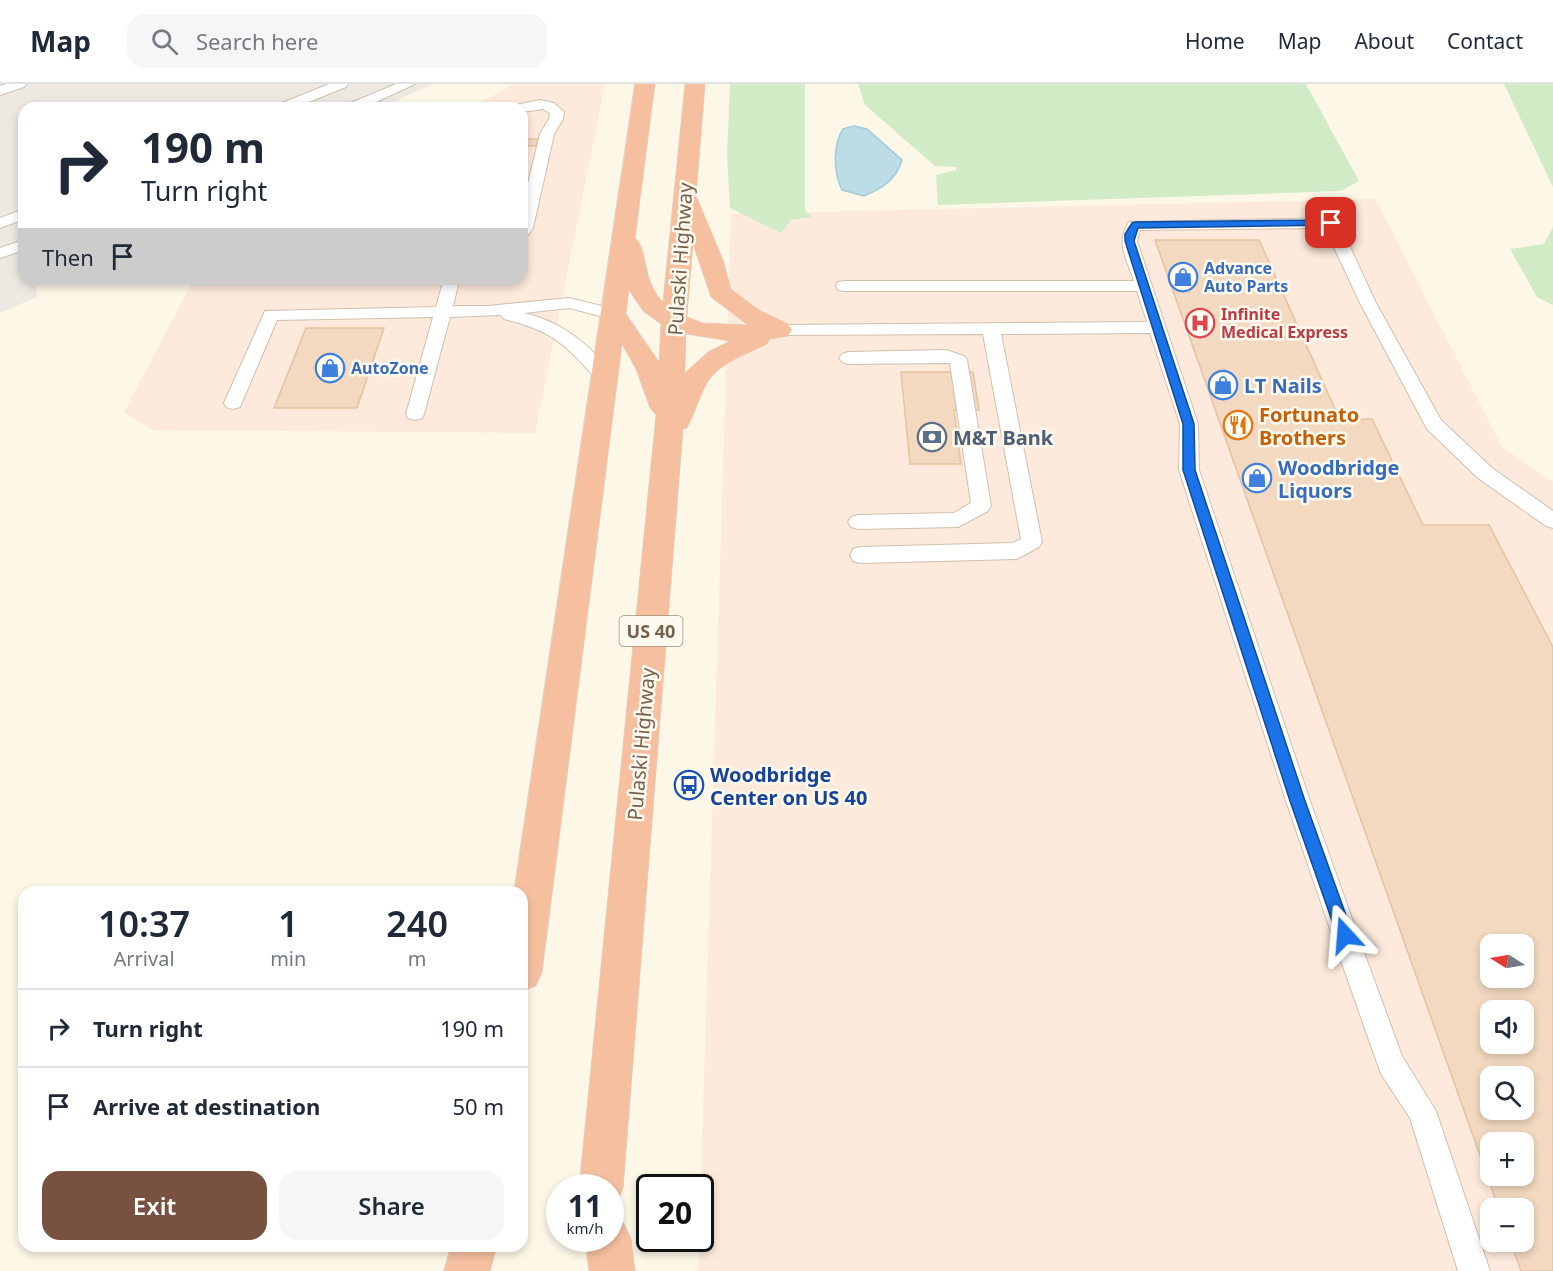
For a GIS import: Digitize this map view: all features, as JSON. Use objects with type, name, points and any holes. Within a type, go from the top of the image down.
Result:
[{"type":"highway","points":[[528,928],[645,84]]},
{"type":"highway","name":"Pulaski Highway","points":[[603,1174],[668,436],[674,322],[694,84]]},
{"type":"highway","points":[[685,194],[711,260],[720,292],[750,316],[779,330]]},
{"type":"highway","points":[[625,227],[639,286],[650,304],[674,322],[721,335],[779,330]]},
{"type":"highway","points":[[612,314],[641,351],[655,378],[668,436]]},
{"type":"highway","points":[[668,436],[695,378],[717,358],[742,344],[779,330]]},
{"type":"highway","points":[[467,1271],[472,1252]]},
{"type":"highway","points":[[481,1271],[483,1252]]},
{"type":"highway","points":[[594,1271],[596,1252]]},
{"type":"highway","points":[[610,1252],[612,1271]]},
{"type":"lane","points":[[0,91],[19,84]]},
{"type":"lane","points":[[297,102],[341,84]]},
{"type":"lane","points":[[365,102],[408,84]]},
{"type":"lane","points":[[528,107],[545,104],[557,112],[547,134],[528,215]]},
{"type":"lane","points":[[528,156],[537,128],[556,117]]},
{"type":"lane","points":[[0,223],[18,216]]},
{"type":"lane","points":[[1474,1271],[1422,1111],[1391,1064],[1298,801],[1189,470],[1188,424],[1130,241],[1130,234],[1135,225],[1331,223],[1368,303],[1434,424],[1485,473],[1553,521]]},
{"type":"lane","points":[[0,253],[18,247]]},
{"type":"lane","points":[[415,414],[450,285]]},
{"type":"lane","points":[[844,286],[1143,286]]},
{"type":"lane","points":[[233,403],[271,315],[488,311],[569,303],[612,314]]},
{"type":"lane","points":[[488,311],[537,320],[567,336],[604,377]]},
{"type":"lane","points":[[779,330],[1157,327]]},
{"type":"lane","points":[[860,555],[1017,551],[1032,542],[991,329]]},
{"type":"lane","points":[[848,358],[946,356],[958,360],[981,506],[958,520],[858,522]]},
{"type":"shaded area","points":[[0,84],[433,84],[392,102],[18,102],[18,285],[36,285],[37,297],[0,313]]},
{"type":"shaded area","points":[[514,84],[605,84],[535,433],[153,430],[124,412],[191,285],[528,285],[528,102],[482,102]]},
{"type":"shaded area","points":[[1375,199],[1502,447],[1553,482],[1553,1271],[698,1271],[699,1252],[714,1252],[714,1174],[701,1174],[731,214]]},
{"type":"green space","points":[[730,84],[805,84],[805,210],[812,217],[791,220],[781,233],[730,208],[727,156]]},
{"type":"green space","points":[[858,84],[1306,84],[1359,181],[1341,191],[938,205],[936,175],[956,170],[956,167],[935,166],[865,105]]},
{"type":"green space","points":[[1504,84],[1553,84],[1553,187]]},
{"type":"green space","points":[[1553,227],[1553,305],[1537,297],[1510,249],[1544,244]]},
{"type":"water","points":[[854,126],[867,129],[902,160],[896,173],[888,182],[864,196],[842,190],[837,175],[837,143],[843,129]]},
{"type":"building","points":[[528,139],[538,139],[536,146],[528,146]]},
{"type":"building","points":[[1155,240],[1259,240],[1340,420],[1372,419],[1423,525],[1489,525],[1553,647],[1553,1271],[1521,1271],[1514,1252],[1534,1252],[1534,1198],[1495,1198],[1491,1186],[1534,1186],[1534,1132],[1480,1132],[1480,1155]]},
{"type":"building","name":"AutoZone","points":[[306,328],[384,328],[357,408],[274,408]]},
{"type":"building","name":"M&T Bank","points":[[901,372],[973,372],[979,410],[954,410],[961,464],[910,464]]},
{"type":"place","name":"Advance Auto Parts","points":[[1183,277]]},
{"type":"place","name":"Infinite Medical Express","points":[[1200,323]]},
{"type":"place","name":"AutoZone","points":[[330,368]]},
{"type":"place","name":"LT Nails","points":[[1223,385]]},
{"type":"place","name":"Fortunato Brothers","points":[[1238,425]]},
{"type":"place","name":"M&T Bank","points":[[932,437]]},
{"type":"place","name":"Woodbridge Liquors","points":[[1257,478]]},
{"type":"place","name":"Woodbridge Center on US 40","points":[[689,785]]},
{"type":"route","points":[[1331,223],[1135,225],[1130,234],[1130,241],[1188,424],[1189,470],[1298,801],[1345,935]]}]
